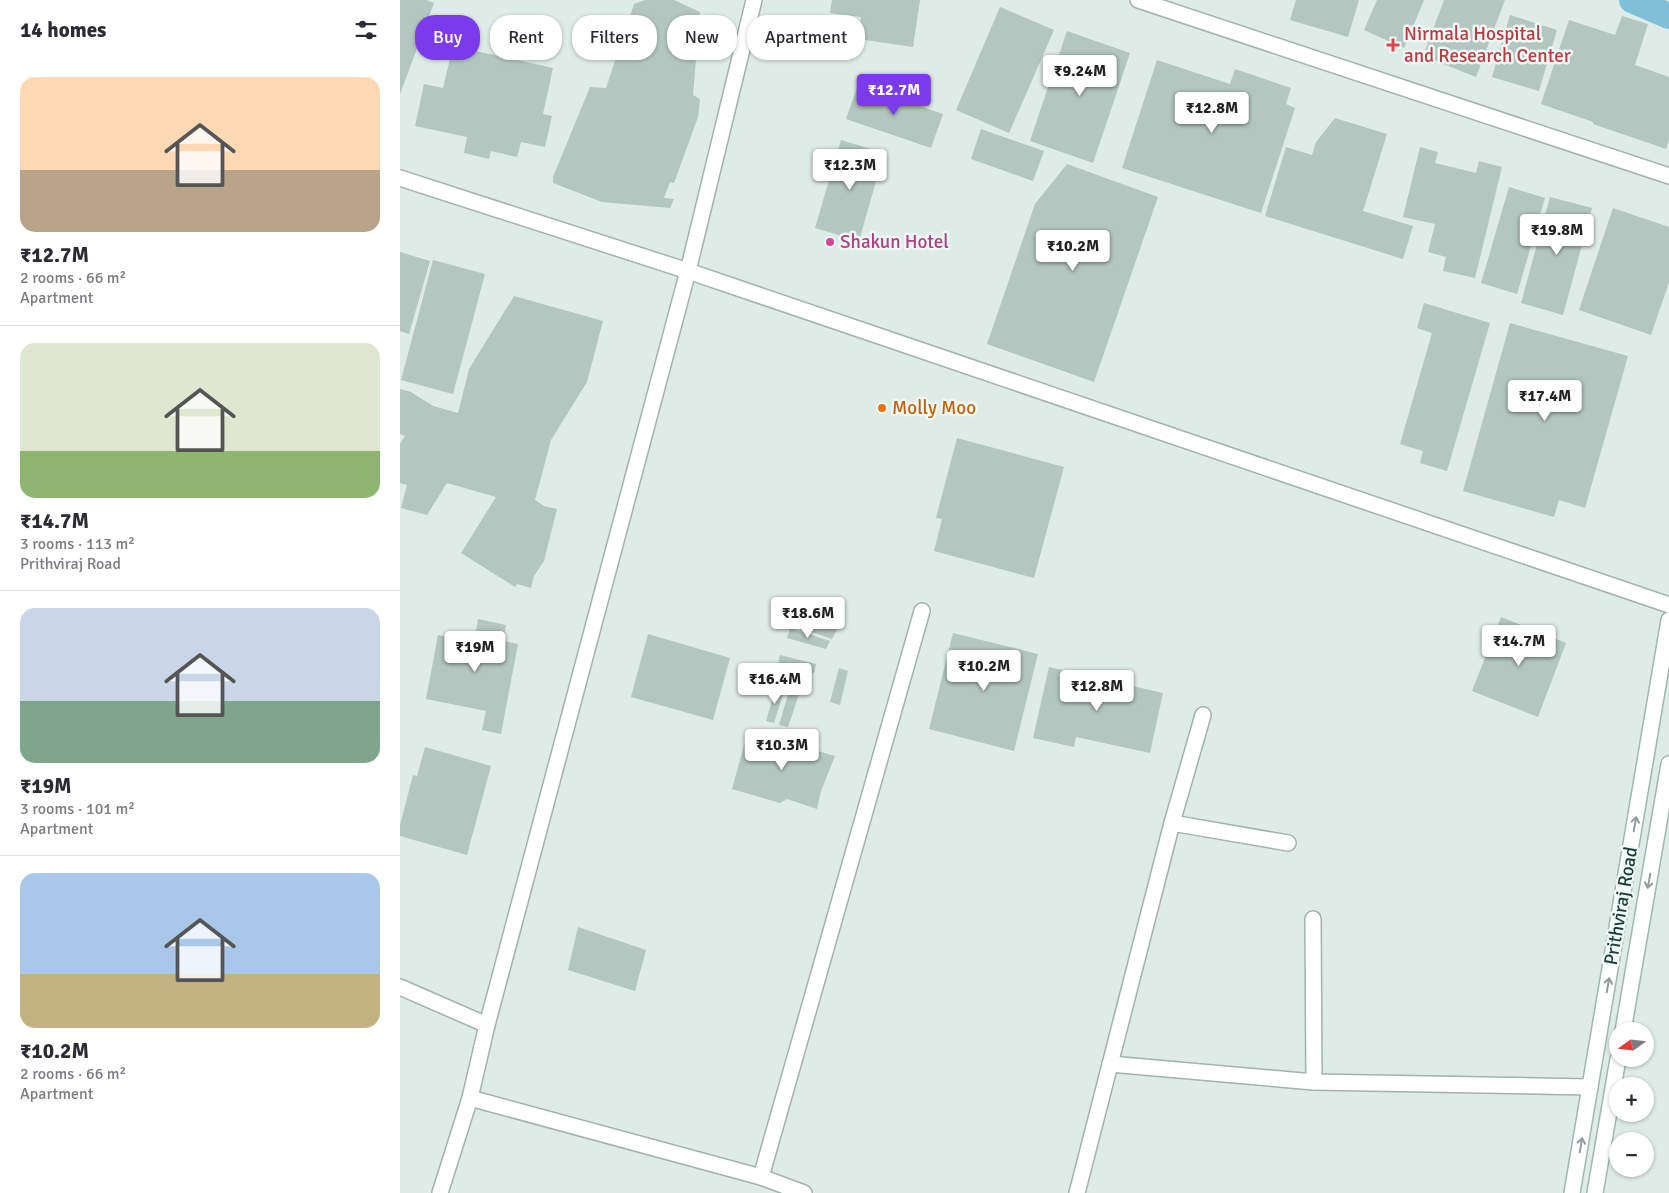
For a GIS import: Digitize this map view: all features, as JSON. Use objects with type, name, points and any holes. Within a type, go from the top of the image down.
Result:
[{"type":"street","points":[[440,1193],[470,1098],[487,1025],[688,271],[754,0]]},
{"type":"street","points":[[1138,0],[1669,176]]},
{"type":"street","points":[[400,178],[688,271],[1669,605]]},
{"type":"street","points":[[761,1177],[922,611]]},
{"type":"street","name":"Prithviraj Road","points":[[1572,1193],[1669,620]]},
{"type":"street","points":[[1077,1193],[1172,823],[1203,715]]},
{"type":"street","name":"Prithviraj Road","points":[[1625,1022],[1669,764]]},
{"type":"street","points":[[1172,823],[1288,843]]},
{"type":"street","points":[[1314,919],[1314,1082]]},
{"type":"street","points":[[400,987],[487,1025]]},
{"type":"street","points":[[1110,1064],[1314,1082],[1590,1087]]},
{"type":"street","points":[[1595,1193],[1616,1068]]},
{"type":"street","points":[[470,1098],[761,1177],[804,1193]]},
{"type":"building","points":[[400,0],[426,0],[434,3],[430,15],[415,15],[415,54],[400,94]]},
{"type":"building","points":[[645,0],[674,0],[700,12],[700,15],[667,15],[667,60],[696,60],[693,95],[700,99],[698,117],[674,183],[670,182],[664,198],[674,199],[670,208],[602,202],[553,183],[553,177],[590,87],[606,88],[615,60],[657,60],[657,15],[630,15],[634,4]]},
{"type":"building","points":[[832,0],[920,0],[913,47],[865,40],[865,15],[830,13]]},
{"type":"building","points":[[1296,0],[1359,0],[1348,37],[1290,20]]},
{"type":"building","points":[[1377,0],[1424,0],[1404,48],[1364,30]]},
{"type":"building","points":[[1444,0],[1505,0],[1476,77],[1423,56]]},
{"type":"building","points":[[1000,7],[1054,30],[1009,133],[956,110]]},
{"type":"building","points":[[1510,15],[1557,30],[1539,91],[1492,77]]},
{"type":"building","points":[[1622,16],[1648,24],[1635,65],[1669,77],[1669,140],[1666,149],[1541,104],[1569,20],[1615,35]]},
{"type":"building","points":[[1067,31],[1130,53],[1093,163],[1030,141]]},
{"type":"building","points":[[480,52],[490,54],[490,60],[517,60],[553,68],[543,114],[552,116],[545,147],[521,142],[517,157],[491,151],[489,159],[464,153],[467,137],[415,126],[424,84],[443,88],[450,60],[480,60]]},
{"type":"building","points":[[1157,60],[1230,84],[1235,69],[1291,88],[1286,104],[1295,108],[1261,213],[1122,168]]},
{"type":"building","points":[[858,85],[943,114],[931,148],[846,119]]},
{"type":"building","points":[[1335,118],[1387,134],[1363,211],[1413,226],[1403,259],[1265,216],[1286,147],[1312,155],[1316,142]]},
{"type":"building","points":[[981,129],[1044,151],[1033,181],[971,159]]},
{"type":"building","points":[[841,140],[884,153],[859,241],[815,228]]},
{"type":"building","points":[[1420,147],[1438,152],[1435,163],[1476,173],[1479,161],[1502,167],[1475,278],[1443,271],[1446,257],[1428,252],[1435,224],[1403,217]]},
{"type":"building","points":[[1067,164],[1158,197],[1094,382],[987,344],[1035,204]]},
{"type":"building","points":[[1509,187],[1545,198],[1517,294],[1481,283]]},
{"type":"building","points":[[1550,197],[1592,208],[1563,315],[1521,303]]},
{"type":"building","points":[[1613,208],[1669,227],[1669,282],[1651,335],[1579,310]]},
{"type":"building","points":[[400,252],[430,261],[409,334],[400,331]]},
{"type":"building","points":[[433,260],[485,274],[453,394],[401,380]]},
{"type":"building","points":[[514,296],[603,321],[587,382],[551,440],[535,500],[544,506],[557,509],[544,561],[534,576],[531,588],[517,584],[515,587],[461,553],[496,497],[447,483],[427,515],[401,508],[407,485],[400,483],[400,444],[405,436],[400,434],[400,389],[411,392],[433,406],[458,413],[469,369]]},
{"type":"building","points":[[1424,303],[1490,323],[1447,471],[1420,463],[1423,451],[1400,444],[1432,333],[1417,328]]},
{"type":"building","points":[[1510,323],[1628,356],[1585,508],[1559,500],[1554,517],[1463,491]]},
{"type":"building","points":[[957,438],[1064,467],[1034,578],[934,551],[942,519],[936,518]]},
{"type":"building","points":[[1501,617],[1566,643],[1538,717],[1472,691]]},
{"type":"building","points":[[803,618],[837,630],[832,639],[800,628]]},
{"type":"building","points":[[478,619],[506,625],[503,641],[518,644],[501,734],[482,730],[486,711],[426,699],[438,635],[474,643]]},
{"type":"building","points":[[790,628],[830,641],[826,649],[787,638]]},
{"type":"building","points":[[953,633],[1038,654],[1014,751],[929,729]]},
{"type":"building","points":[[648,634],[730,658],[713,720],[631,697]]},
{"type":"building","points":[[780,655],[816,664],[814,673],[778,663]]},
{"type":"building","points":[[1049,667],[1163,693],[1150,753],[1076,737],[1074,747],[1033,738]]},
{"type":"building","points":[[839,668],[848,671],[840,705],[830,702]]},
{"type":"building","points":[[776,687],[785,688],[774,723],[766,721]]},
{"type":"building","points":[[790,688],[800,691],[788,727],[779,725]]},
{"type":"building","points":[[748,731],[835,756],[821,791],[817,809],[787,799],[780,803],[732,789]]},
{"type":"building","points":[[425,747],[491,766],[467,855],[400,836],[400,825],[413,775],[417,776]]},
{"type":"building","points":[[578,927],[646,950],[635,991],[568,970]]},
{"type":"waterway","points":[[1632,0],[1669,16]]},
{"type":"place","name":"Nirmala Hospital and Research Center","points":[[1393,45]]},
{"type":"place","name":"Shakun Hotel","points":[[830,242]]},
{"type":"place","name":"Molly Moo","points":[[882,408]]}]
